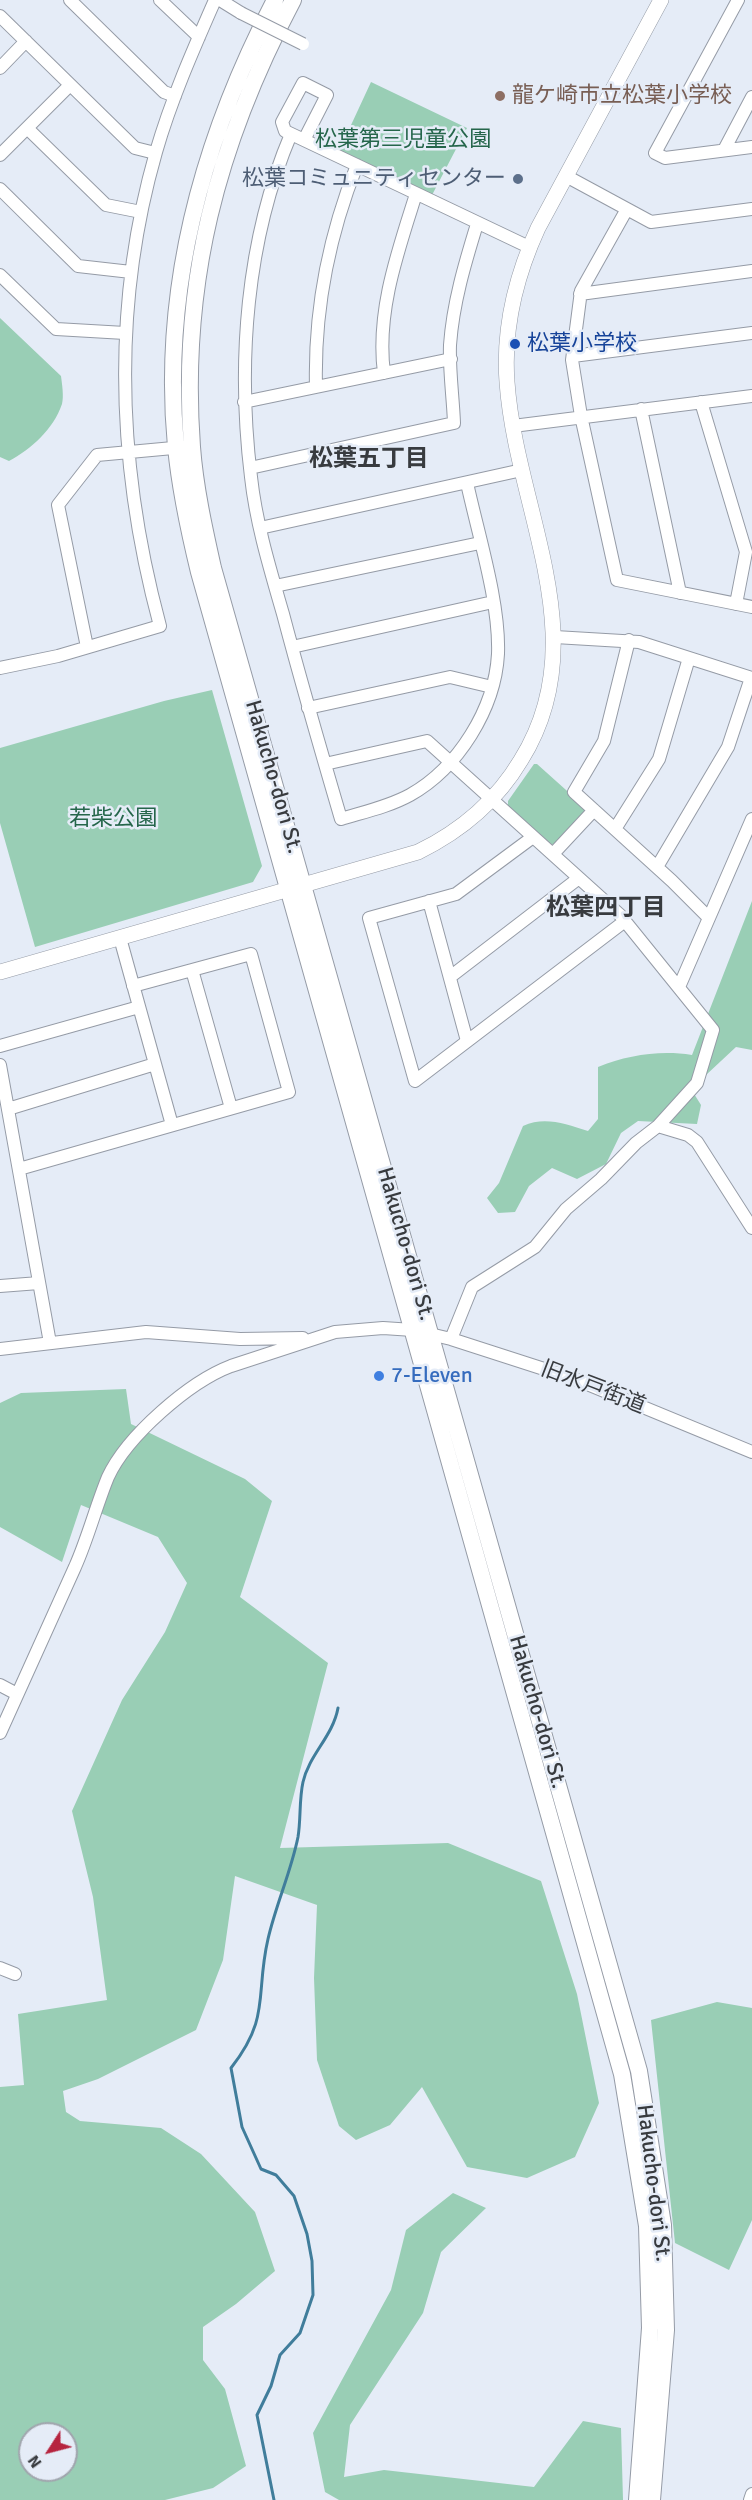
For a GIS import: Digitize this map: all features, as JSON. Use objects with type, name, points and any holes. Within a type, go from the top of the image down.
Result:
[{"type":"main road","name":"Hakucho-dori St.","points":[[275,0],[227,101],[206,162],[191,219],[176,319],[187,522],[287,891],[622,2074],[647,2238],[650,2328],[637,2500]]},
{"type":"main road","name":"Hakucho-dori St.","points":[[293,0],[251,85],[234,127],[207,224],[193,321],[184,447],[213,568],[639,2071],[663,2225],[666,2330],[652,2500]]},
{"type":"street","points":[[70,0],[164,92],[175,96]]},
{"type":"street","points":[[160,0],[199,37]]},
{"type":"street","points":[[0,972],[418,852],[454,832],[492,800],[518,766],[539,727],[553,676],[555,637],[550,596],[513,426],[507,382],[509,321],[529,248],[661,0]]},
{"type":"street","points":[[738,0],[655,153],[665,158],[752,147]]},
{"type":"street","points":[[0,668],[160,626],[140,549],[127,452],[125,333],[131,272],[141,212],[155,153],[175,96],[214,1],[303,44]]},
{"type":"street","points":[[0,16],[135,148],[155,153]]},
{"type":"street","points":[[0,68],[26,41]]},
{"type":"street","points":[[304,140],[327,95],[303,82],[282,122],[285,130],[291,134],[477,224],[529,248]]},
{"type":"street","points":[[0,155],[70,85]]},
{"type":"street","points":[[724,150],[752,97]]},
{"type":"street","points":[[27,128],[106,205],[141,212]]},
{"type":"street","points":[[291,134],[267,204],[254,270],[248,323],[244,402],[250,468],[260,528],[308,708],[341,819],[407,796],[452,763],[480,718],[492,687],[498,652],[493,602],[467,483]]},
{"type":"street","points":[[316,387],[318,305],[324,267],[342,203],[357,165]]},
{"type":"street","points":[[566,176],[651,222],[752,209]]},
{"type":"street","points":[[0,189],[78,266],[131,272]]},
{"type":"street","points":[[384,373],[382,358],[388,290],[416,194]]},
{"type":"street","points":[[627,208],[580,294],[573,356],[581,417],[617,580],[752,608]]},
{"type":"street","points":[[250,468],[454,423],[451,359],[453,319],[477,224]]},
{"type":"street","points":[[580,294],[752,271]]},
{"type":"street","points":[[0,274],[56,329],[125,333]]},
{"type":"street","points":[[573,356],[752,333]]},
{"type":"street","points":[[244,402],[451,359]]},
{"type":"street","points":[[513,426],[752,396]]},
{"type":"street","points":[[701,402],[749,552],[736,604]]},
{"type":"street","points":[[641,409],[680,593]]},
{"type":"street","points":[[87,647],[58,505],[97,456],[184,447]]},
{"type":"street","points":[[260,528],[522,470]]},
{"type":"street","points":[[275,586],[480,543]]},
{"type":"street","points":[[292,647],[493,602]]},
{"type":"street","points":[[555,637],[628,640],[751,678],[728,747],[657,867]]},
{"type":"street","points":[[628,640],[604,741],[574,792],[708,917]]},
{"type":"street","points":[[615,829],[659,759],[689,658]]},
{"type":"street","points":[[308,708],[450,677],[492,687]]},
{"type":"street","points":[[325,764],[427,741],[625,921],[712,1030],[697,1083],[658,1126],[636,1143],[601,1179],[566,1209],[535,1247],[472,1287],[451,1339]]},
{"type":"street","points":[[553,854],[594,810]]},
{"type":"street","points":[[679,987],[752,819]]},
{"type":"street","points":[[533,837],[456,894],[369,918],[415,1081],[625,921]]},
{"type":"street","points":[[450,977],[579,878]]},
{"type":"street","points":[[429,902],[467,1041]]},
{"type":"street","points":[[120,938],[172,1125]]},
{"type":"street","points":[[19,1169],[289,1092],[251,954],[133,986]]},
{"type":"street","points":[[192,970],[231,1108]]},
{"type":"street","points":[[0,1046],[139,1007]]},
{"type":"street","points":[[8,1109],[155,1064]]},
{"type":"street","points":[[0,1065],[50,1343]]},
{"type":"street","points":[[658,1126],[688,1135],[696,1142],[752,1228]]},
{"type":"street","points":[[0,1286],[39,1283]]},
{"type":"street","name":"旧水戸街道","points":[[313,1338],[335,1332],[373,1329],[413,1330],[451,1339],[575,1379],[752,1452]]},
{"type":"street","points":[[0,1349],[146,1332],[240,1339],[313,1338]]},
{"type":"street","points":[[0,1733],[77,1564],[109,1476],[134,1441],[178,1399],[216,1372],[313,1338]]},
{"type":"street","points":[[0,1685],[17,1695]]},
{"type":"street","points":[[0,1968],[15,1974]]},
{"type":"street","points":[[750,2500],[752,2494]]},
{"type":"green space","name":"松葉第三児童公園","points":[[371,82],[467,128],[431,197],[339,151]]},
{"type":"green space","points":[[0,318],[61,376],[63,390],[62,404],[47,430],[33,445],[9,461],[0,457]]},
{"type":"green space","name":"若柴公園","points":[[212,690],[262,866],[253,882],[35,947],[0,823],[0,748],[164,701]]},
{"type":"green space","points":[[534,764],[537,764],[585,807],[585,814],[556,845],[549,844],[508,807],[508,801]]},
{"type":"green space","points":[[752,901],[752,1050],[736,1047],[691,1089],[701,1105],[697,1124],[638,1121],[621,1133],[606,1164],[577,1179],[552,1168],[529,1186],[515,1212],[498,1213],[487,1198],[499,1183],[523,1126],[547,1121],[588,1131],[598,1119],[598,1067],[621,1059],[644,1055],[668,1053],[692,1055]]},
{"type":"green space","points":[[126,1389],[131,1424],[245,1479],[272,1501],[240,1597],[328,1663],[280,1848],[448,1843],[541,1881],[577,1994],[599,2103],[575,2157],[527,2178],[467,2167],[422,2087],[390,2125],[356,2140],[339,2126],[317,2060],[314,1978],[317,1905],[235,1876],[223,1960],[196,2030],[98,2079],[63,2091],[66,2112],[80,2121],[161,2128],[201,2154],[255,2212],[275,2271],[236,2304],[203,2327],[203,2360],[225,2389],[246,2466],[213,2488],[165,2500],[0,2500],[0,2087],[24,2085],[18,2014],[107,2000],[93,1897],[72,1811],[122,1700],[165,1632],[187,1583],[158,1537],[81,1505],[62,1562],[0,1527],[0,1403],[21,1393]]},
{"type":"green space","points":[[717,2002],[752,2008],[752,2220],[729,2270],[675,2243],[651,2020]]},
{"type":"green space","points":[[453,2193],[486,2208],[441,2252],[423,2313],[350,2425],[344,2477],[384,2470],[534,2487],[583,2421],[621,2428],[623,2500],[339,2500],[325,2492],[313,2433],[391,2290],[406,2230]]},
{"type":"waterway","points":[[274,2500],[257,2415],[271,2386],[280,2355],[300,2333],[313,2295],[312,2261],[307,2234],[294,2196],[276,2175],[261,2169],[242,2127],[231,2068],[244,2050],[257,2020],[268,1939],[298,1837],[303,1782],[310,1763],[331,1728],[338,1708]]},
{"type":"place","name":"龍ケ崎市立松葉小学校","points":[[500,96]]},
{"type":"place","name":"松葉コミュニティセンター","points":[[518,179]]},
{"type":"place","name":"松葉小学校","points":[[515,344]]},
{"type":"place","name":"7-Eleven","points":[[379,1376]]},
{"type":"district","name":"松葉五丁目","points":[[369,460]]},
{"type":"district","name":"松葉四丁目","points":[[606,909]]}]
